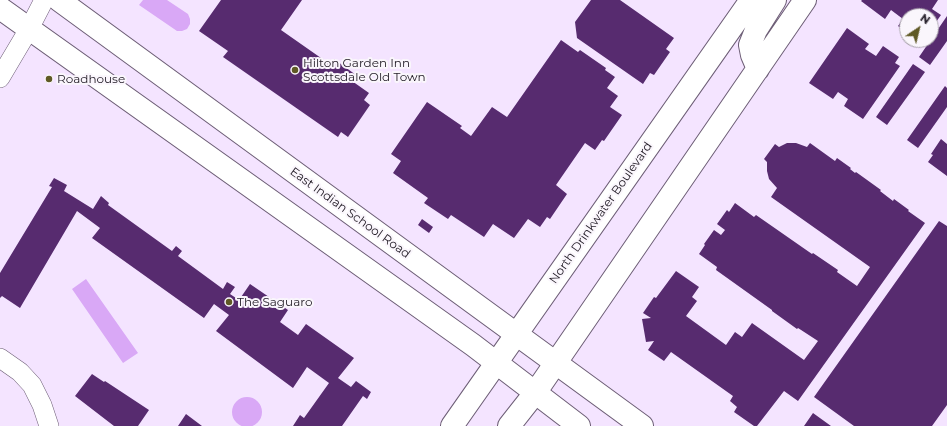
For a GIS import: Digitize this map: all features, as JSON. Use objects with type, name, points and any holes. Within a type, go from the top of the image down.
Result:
[{"type":"main road","name":"East Indian School Road","points":[[59,0],[642,426]]},
{"type":"main road","name":"North Drinkwater Boulevard","points":[[452,426],[751,0]]},
{"type":"main road","points":[[758,69],[752,55],[750,45],[756,30],[775,0]]},
{"type":"main road","points":[[509,426],[535,393],[805,0]]},
{"type":"main road","points":[[0,8],[473,345],[579,426]]},
{"type":"street","points":[[0,78],[30,29],[44,0]]},
{"type":"street","points":[[0,358],[20,372],[32,386],[42,405],[49,426]]},
{"type":"shaded area","points":[[143,0],[167,0],[188,14],[190,24],[187,29],[177,31],[139,5]]},
{"type":"shaded area","points":[[86,279],[138,353],[123,363],[72,289]]},
{"type":"shaded area","points":[[247,397],[253,398],[261,406],[261,418],[253,426],[247,427],[241,426],[233,418],[232,412],[233,406],[241,398]]},
{"type":"building","name":"Hilton Garden Inn Scottsdale Old Town","points":[[221,0],[302,0],[281,30],[331,65],[334,59],[356,75],[352,81],[369,93],[364,100],[370,105],[348,137],[341,132],[338,137],[223,57],[228,51],[199,31]]},
{"type":"building","points":[[591,0],[620,0],[674,38],[666,49],[670,52],[654,75],[650,73],[643,84],[577,38],[575,22]]},
{"type":"building","points":[[938,0],[933,8],[899,8],[899,16],[891,10],[885,19],[861,1]]},
{"type":"building","points":[[947,16],[947,41],[930,65],[919,57],[925,48],[939,48],[939,28]]},
{"type":"building","points":[[847,28],[869,44],[865,49],[876,56],[883,46],[899,57],[895,63],[900,66],[863,119],[844,106],[848,99],[838,92],[833,99],[809,83]]},
{"type":"building","points":[[561,40],[578,52],[580,50],[606,68],[605,70],[615,77],[607,88],[618,96],[610,107],[622,115],[604,141],[602,140],[595,150],[585,143],[556,185],[567,194],[550,219],[547,217],[540,227],[528,219],[514,238],[493,224],[484,237],[451,215],[448,219],[424,203],[428,198],[393,173],[401,161],[391,154],[427,102],[462,126],[460,128],[471,136],[492,107],[507,117]]},
{"type":"building","points":[[913,64],[925,72],[887,125],[876,117]]},
{"type":"building","points":[[945,86],[947,88],[947,107],[918,148],[907,140]]},
{"type":"building","points":[[941,139],[947,144],[947,176],[928,162],[933,155],[931,154]]},
{"type":"building","points":[[787,143],[796,143],[807,147],[810,143],[835,161],[837,158],[851,168],[850,169],[855,173],[856,172],[881,190],[880,191],[893,201],[894,199],[925,223],[798,401],[784,391],[757,426],[754,426],[734,412],[737,407],[730,401],[733,396],[671,352],[664,361],[648,350],[654,341],[646,342],[642,319],[651,318],[643,313],[654,297],[656,298],[676,271],[699,287],[692,297],[697,301],[686,316],[726,345],[735,332],[742,337],[752,323],[804,360],[818,341],[798,328],[797,329],[772,311],[716,270],[717,267],[699,254],[714,230],[721,235],[725,230],[717,224],[727,210],[729,212],[735,203],[754,217],[756,215],[838,270],[837,272],[857,286],[870,267],[771,197],[777,188],[769,179],[767,162],[764,159],[775,144],[779,147]]},
{"type":"building","name":"The Saguaro","points":[[54,178],[67,185],[64,191],[93,209],[101,196],[109,203],[108,205],[172,251],[176,246],[182,251],[178,256],[223,289],[227,282],[235,287],[230,294],[239,300],[250,284],[288,310],[280,322],[298,335],[306,324],[354,358],[338,378],[351,387],[356,381],[371,392],[367,399],[363,396],[342,426],[293,426],[300,415],[304,418],[329,383],[307,367],[293,388],[216,331],[229,315],[214,304],[204,318],[92,238],[100,228],[77,211],[20,308],[2,296],[0,298],[0,273],[52,187],[49,186]]},
{"type":"building","points":[[422,219],[433,227],[429,233],[418,225]]},
{"type":"building","points":[[939,221],[947,226],[947,405],[932,426],[854,426],[814,397]]},
{"type":"building","points":[[92,374],[149,410],[138,426],[114,426],[75,396]]},
{"type":"building","points":[[813,413],[831,426],[804,426]]},
{"type":"building","points":[[186,414],[202,426],[178,426]]},
{"type":"place","name":"Hilton Garden Inn Scottsdale Old Town","points":[[295,70]]},
{"type":"place","name":"Roadhouse","points":[[49,79]]},
{"type":"place","name":"The Saguaro","points":[[229,302]]}]
